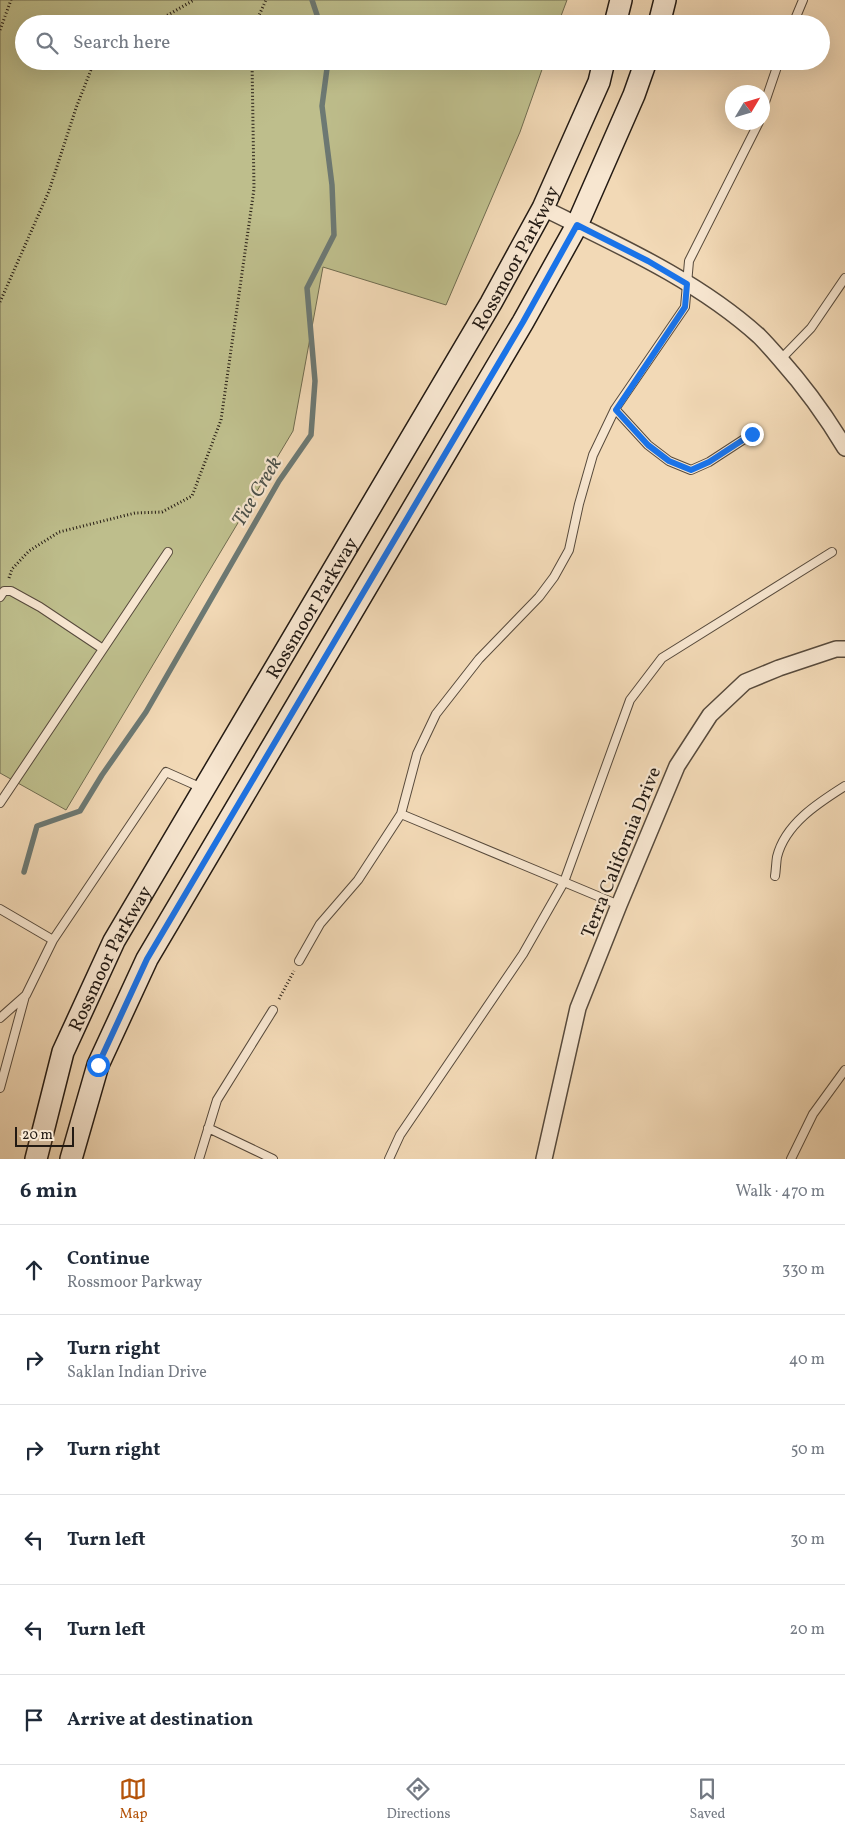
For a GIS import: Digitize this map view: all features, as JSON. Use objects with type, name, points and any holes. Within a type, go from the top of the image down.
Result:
[{"type":"street","points":[[617,15],[621,0]]},
{"type":"street","points":[[662,15],[666,0]]},
{"type":"street","name":"Rossmoor Parkway","points":[[36,1159],[62,1052],[114,941],[490,303],[543,208],[599,82],[602,70]]},
{"type":"street","name":"Rossmoor Parkway","points":[[71,1159],[98,1065],[147,959],[523,322],[577,225],[634,95],[643,70]]},
{"type":"street","points":[[543,208],[648,261],[713,300],[739,320],[760,337],[798,379],[815,401],[845,448]]},
{"type":"street","name":"Terra California Drive","points":[[544,1159],[578,1008],[677,766],[710,715],[745,682],[836,649],[845,649]]},
{"type":"lane","points":[[797,15],[803,0]]},
{"type":"lane","points":[[770,87],[776,70]]},
{"type":"lane","points":[[299,961],[320,924],[358,880],[401,814],[417,754],[436,714],[479,659],[538,597],[554,577],[569,550],[579,504],[593,455],[616,410],[685,307],[689,261],[754,130]]},
{"type":"lane","points":[[780,360],[811,328],[845,278]]},
{"type":"lane","points":[[616,410],[648,445],[669,461],[691,470],[709,462],[752,434]]},
{"type":"lane","points":[[0,803],[168,552]]},
{"type":"lane","points":[[388,1159],[400,1135],[524,954],[564,882],[630,700],[662,658],[832,552]]},
{"type":"lane","points":[[2,594],[11,591],[40,607],[103,649]]},
{"type":"lane","points":[[0,1088],[26,995],[53,940],[166,772],[204,788]]},
{"type":"lane","points":[[775,876],[777,857],[784,839],[805,814],[845,786]]},
{"type":"lane","points":[[401,814],[619,905]]},
{"type":"lane","points":[[0,909],[53,940]]},
{"type":"lane","points":[[0,1018],[26,995]]},
{"type":"lane","points":[[199,1159],[218,1100],[273,1010]]},
{"type":"lane","points":[[791,1159],[813,1114],[845,1070]]},
{"type":"lane","points":[[208,1128],[273,1159]]},
{"type":"path","points":[[0,30],[11,0]]},
{"type":"path","points":[[168,15],[194,0]]},
{"type":"path","points":[[259,15],[266,0]]},
{"type":"path","points":[[0,302],[49,191],[76,108],[91,70]]},
{"type":"path","points":[[2,594],[12,569],[23,557],[29,551],[59,532],[135,513],[162,512],[192,496],[221,420],[254,189],[252,70]]},
{"type":"path","points":[[273,1010],[299,961]]},
{"type":"green space","points":[[0,0],[567,0],[561,15],[15,15],[15,70],[542,70],[520,132],[446,305],[323,267],[293,431],[66,810],[0,773]]},
{"type":"waterway","name":"Tice Creek","points":[[312,0],[317,15]]},
{"type":"waterway","name":"Tice Creek","points":[[24,872],[37,826],[80,811],[102,775],[146,712],[279,481],[311,435],[315,381],[307,288],[334,235],[332,185],[322,106],[327,70]]},
{"type":"route","points":[[98,1065],[147,959],[523,322],[577,225],[648,261],[687,284],[685,307],[616,410],[648,445],[669,461],[691,470],[709,462],[752,434]]}]
